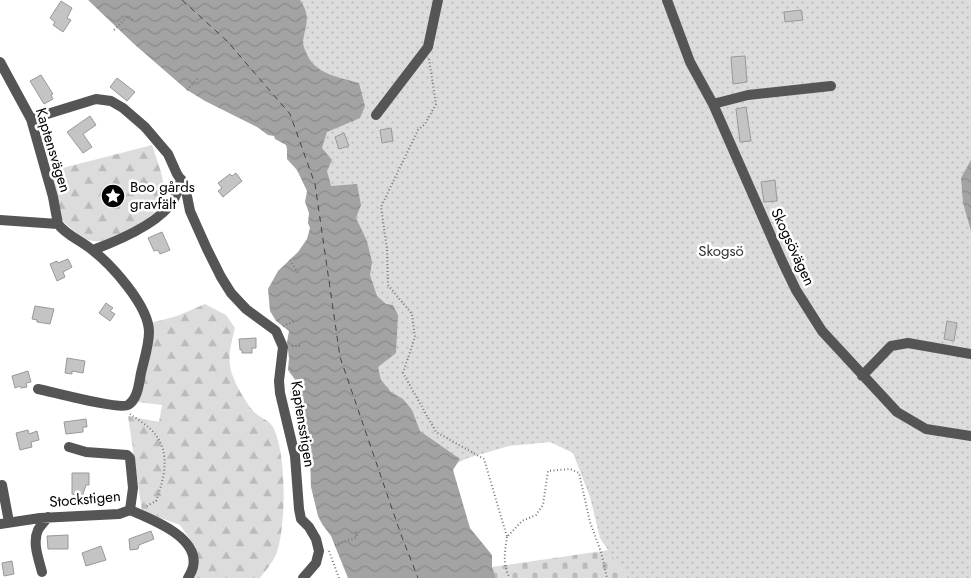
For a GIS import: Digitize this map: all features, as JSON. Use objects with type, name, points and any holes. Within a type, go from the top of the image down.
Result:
[{"type":"street","points":[[376,115],[428,47],[438,0]]},
{"type":"street","name":"Skogsövägen","points":[[667,0],[690,62],[713,104],[796,290],[822,331],[897,412],[926,429],[971,436]]},
{"type":"street","name":"Kaptensvägen","points":[[0,62],[30,119],[53,197],[58,224]]},
{"type":"street","points":[[713,104],[748,95],[831,86]]},
{"type":"street","name":"Kaptensstigen","points":[[30,119],[96,99],[110,101],[123,108],[145,127],[168,154],[177,174],[182,179],[190,211],[221,277],[238,302],[272,326],[282,341],[283,355],[279,381],[280,393],[295,456],[299,510],[302,519],[316,540],[319,552],[316,562],[303,578]]},
{"type":"street","points":[[93,250],[121,239],[156,218],[173,202],[182,179]]},
{"type":"street","points":[[0,220],[58,224],[74,238],[93,250],[120,278],[141,304],[146,315],[148,339],[136,394],[130,403],[120,406],[38,390]]},
{"type":"street","points":[[862,376],[892,346],[908,343],[971,354]]},
{"type":"street","points":[[69,447],[86,452],[127,455],[130,458],[133,488],[130,510]]},
{"type":"street","points":[[2,485],[4,523]]},
{"type":"street","name":"Stockstigen","points":[[4,523],[48,517],[119,514],[130,510],[162,524],[192,550],[194,566],[188,578]]},
{"type":"street","points":[[42,572],[36,548],[36,537],[38,530],[48,517]]},
{"type":"path","points":[[114,30],[128,16],[134,21]]},
{"type":"path","points":[[428,47],[436,104],[425,124],[418,130],[380,207],[387,249],[388,285],[412,314],[415,337],[403,373],[436,432],[484,459],[507,537],[504,554],[510,578]]},
{"type":"path","points":[[186,90],[198,78]]},
{"type":"path","points":[[290,260],[298,273]]},
{"type":"path","points":[[282,326],[295,321]]},
{"type":"path","points":[[288,347],[301,346]]},
{"type":"path","points":[[120,406],[154,433],[161,446],[166,466],[156,501],[143,508],[130,510]]},
{"type":"path","points":[[507,537],[522,521],[536,515],[543,505],[548,471],[570,469],[579,473],[590,522],[601,552],[607,578]]},
{"type":"path","points":[[335,545],[357,537],[355,530]]},
{"type":"green space","name":"Skogsö","points":[[212,0],[971,0],[971,578],[627,578],[600,538],[590,497],[573,453],[550,442],[509,446],[468,458],[388,495],[332,216]]},
{"type":"green space","points":[[152,145],[163,182],[163,206],[130,230],[102,241],[93,241],[85,238],[64,222],[56,206],[51,171]]},
{"type":"green space","points":[[205,304],[226,315],[235,328],[230,356],[233,378],[251,409],[272,425],[278,439],[284,489],[280,540],[274,559],[260,578],[194,578],[197,571],[196,548],[180,525],[142,511],[128,416],[159,422],[162,405],[137,402],[151,323],[177,316]]},
{"type":"green space","points":[[609,550],[627,578],[496,578],[492,567]]},
{"type":"water","points":[[88,0],[300,0],[307,16],[303,42],[310,59],[328,74],[359,83],[365,106],[360,118],[327,132],[322,148],[332,160],[327,171],[331,186],[357,184],[361,205],[356,218],[367,241],[372,262],[370,275],[377,296],[386,304],[393,305],[398,315],[396,353],[378,367],[381,380],[391,392],[403,399],[412,410],[420,431],[460,459],[453,470],[470,528],[492,555],[492,567],[496,578],[348,578],[331,536],[318,516],[311,487],[310,458],[300,413],[290,392],[290,387],[296,381],[288,370],[287,342],[289,331],[276,321],[270,311],[268,289],[278,271],[298,252],[307,239],[310,228],[308,223],[309,213],[305,202],[307,191],[297,170],[287,159],[286,145],[275,139],[274,136],[268,135],[257,127],[187,90],[134,44]]},
{"type":"water","points":[[971,160],[971,231],[963,203],[961,178]]},
{"type":"building","points":[[61,1],[72,8],[67,18],[71,20],[63,32],[53,25],[55,22],[50,18]]},
{"type":"building","points":[[801,10],[803,20],[785,22],[784,12]]},
{"type":"building","points":[[745,56],[747,82],[733,84],[731,57]]},
{"type":"building","points":[[41,75],[53,94],[51,95],[53,99],[44,104],[30,81]]},
{"type":"building","points":[[117,78],[135,92],[127,101],[110,87]]},
{"type":"building","points":[[746,107],[751,141],[740,142],[736,109]]},
{"type":"building","points":[[90,116],[96,125],[83,134],[92,147],[83,153],[67,132]]},
{"type":"building","points":[[391,128],[393,141],[382,143],[380,130]]},
{"type":"building","points":[[344,133],[349,146],[339,149],[335,137]]},
{"type":"building","points":[[236,173],[242,181],[223,197],[218,191],[222,188],[218,183],[230,174],[232,176]]},
{"type":"building","points":[[775,180],[777,201],[764,202],[761,182]]},
{"type":"building","points":[[162,232],[170,250],[160,254],[158,250],[154,251],[148,238]]},
{"type":"building","points":[[68,259],[72,267],[63,272],[65,277],[57,281],[50,264]]},
{"type":"building","points":[[106,303],[113,308],[110,311],[115,314],[110,321],[99,313]]},
{"type":"building","points":[[35,306],[54,309],[50,324],[37,322],[37,320],[32,319]]},
{"type":"building","points":[[947,321],[957,323],[954,341],[944,339]]},
{"type":"building","points":[[256,338],[256,348],[252,348],[252,353],[242,353],[239,339]]},
{"type":"building","points":[[67,358],[85,361],[83,373],[72,371],[72,374],[65,373]]},
{"type":"building","points":[[28,371],[31,382],[26,383],[27,387],[21,388],[20,386],[15,388],[12,376]]},
{"type":"building","points":[[86,419],[87,427],[83,427],[83,432],[66,434],[64,422]]},
{"type":"building","points":[[28,430],[29,434],[37,431],[39,440],[31,442],[32,447],[20,450],[16,433]]},
{"type":"building","points":[[72,473],[89,473],[89,485],[86,485],[82,497],[72,494]]},
{"type":"building","points":[[151,531],[154,539],[139,545],[138,549],[130,550],[129,539]]},
{"type":"building","points":[[68,535],[68,549],[48,549],[47,536]]},
{"type":"building","points":[[101,546],[106,560],[86,566],[82,553]]},
{"type":"building","points":[[12,561],[14,574],[4,576],[2,563]]},
{"type":"ferry route","points":[[182,0],[227,41],[290,114],[315,184],[340,357],[400,532],[418,578]]},
{"type":"place","name":"Boo gårds gravfält","points":[[113,196]]}]
